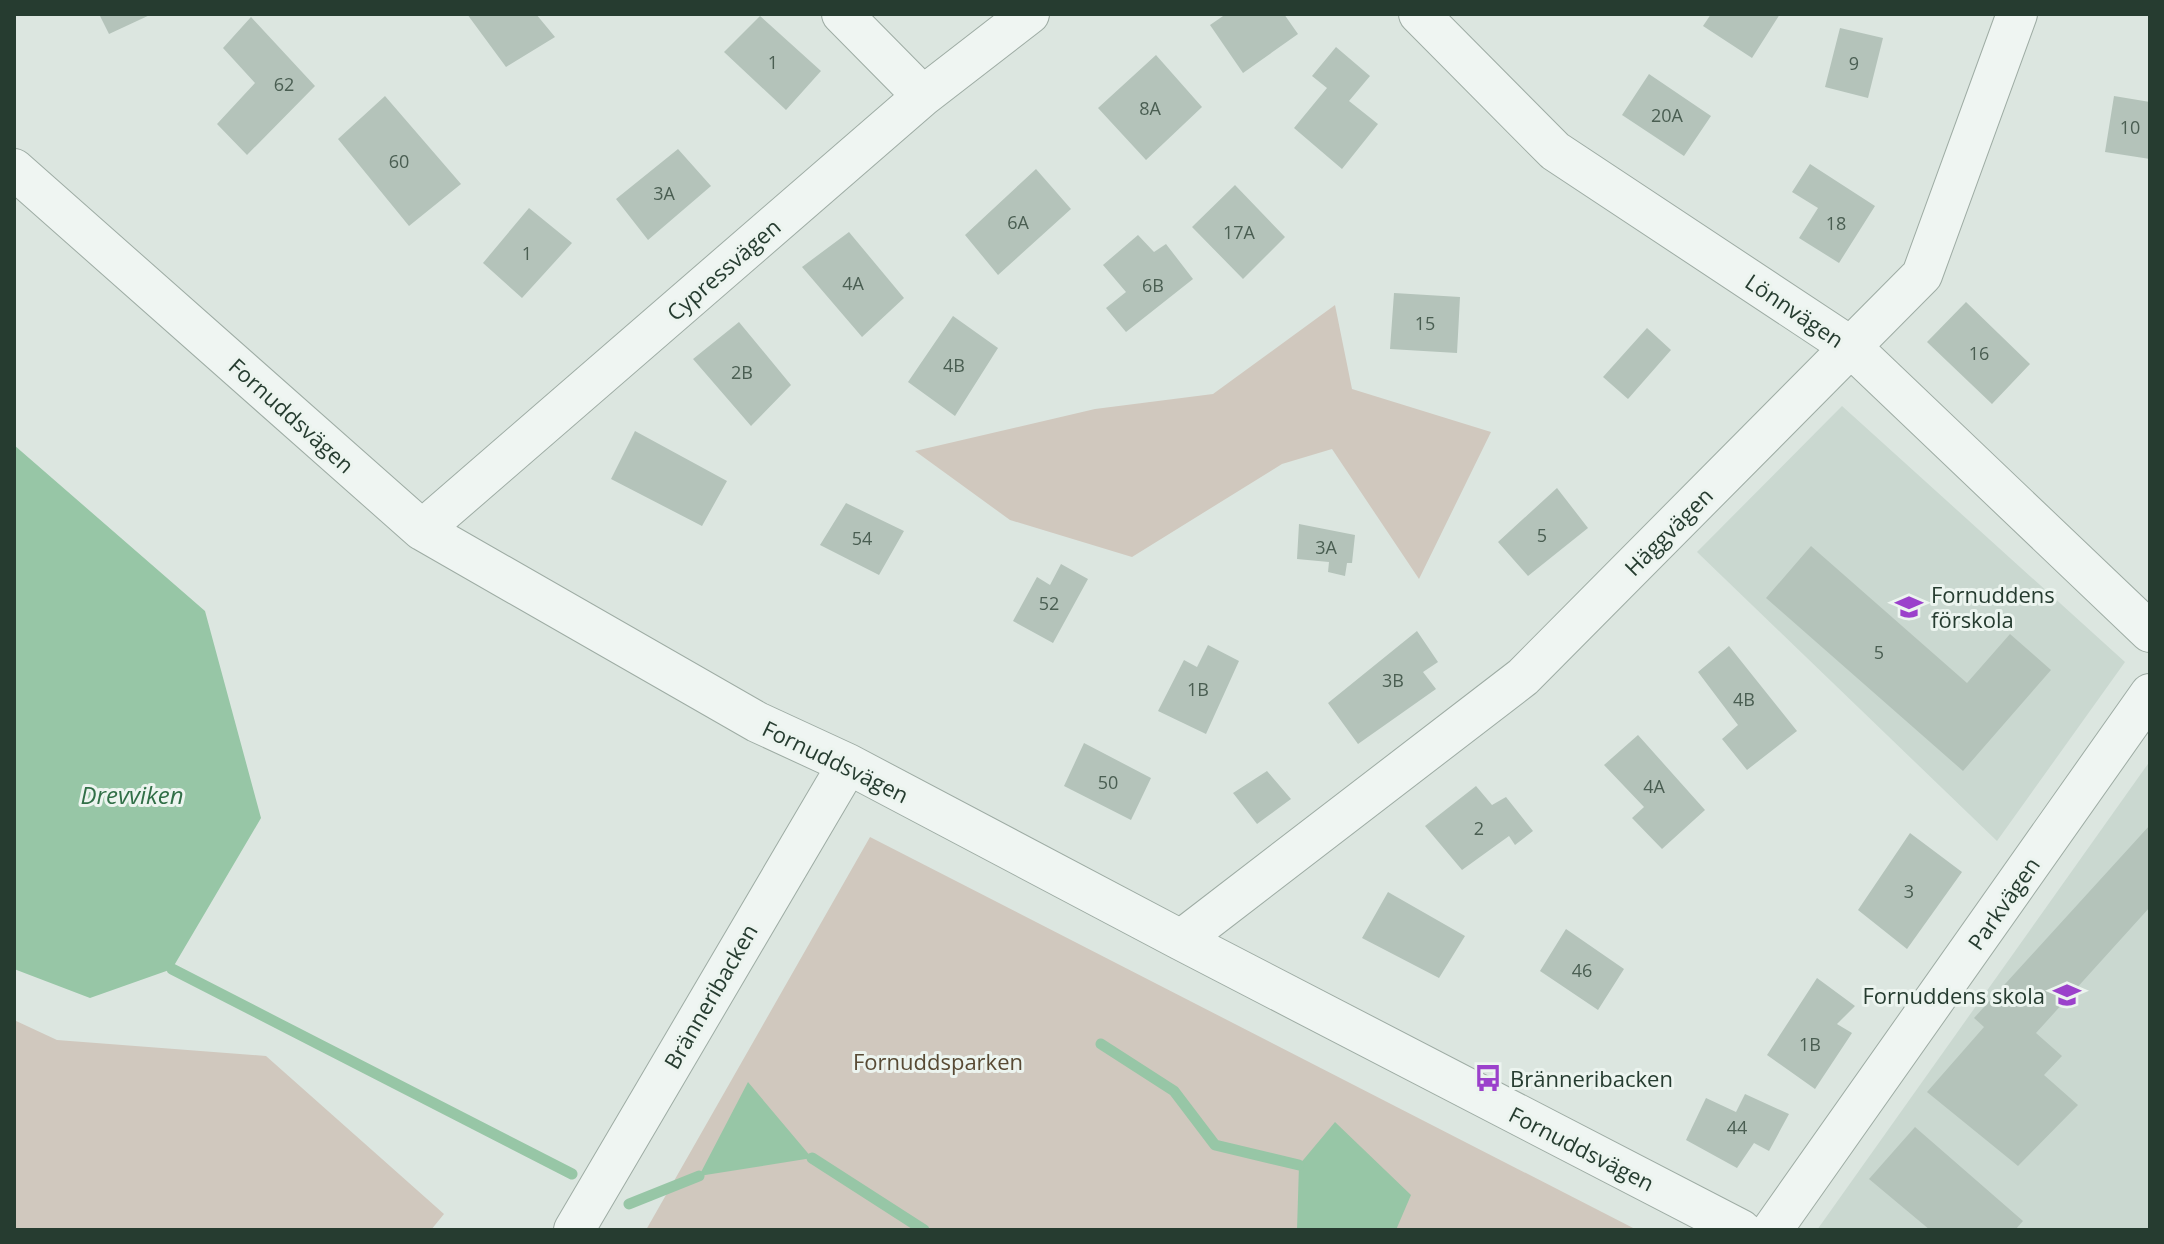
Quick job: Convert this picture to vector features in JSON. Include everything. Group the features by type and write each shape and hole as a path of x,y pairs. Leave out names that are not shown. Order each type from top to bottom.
{"street":[{"path":"842,14 923,96"},
{"name":"Cypressvägen","path":"422,530 923,96 1029,14"},
{"name":"Lönnvägen","path":"1419,14 1555,151 1851,347 2150,632"},
{"name":"Häggvägen","path":"1181,940 1523,677 1922,275 2017,14"},
{"name":"Fornuddsvägen","path":"14,169 422,530 757,722 848,764 1741,1230"},
{"name":"Parkvägen","path":"1772,1230 2150,694"},
{"name":"Bränneribacken","path":"574,1230 775,857 848,764"}],"shaded area":[{"name":"Fornuddens förskola","path":"1842,406 2125,662 1997,841 1697,552"},
{"name":"Fornuddens skola","path":"2150,761 2150,1230 1817,1230"}],"green space":[{"path":"1335,305 1352,389 1491,432 1419,579 1332,449 1282,464 1132,557 1010,520 915,451 1095,409 1213,394"},
{"name":"Fornuddsparken","path":"870,837 1637,1230 646,1230"},
{"path":"14,1020 57,1040 266,1056 444,1214 431,1230 14,1230"}],"water":[{"name":"Drevviken","path":"14,445 205,611 261,818 172,969 90,998 14,969"},
{"path":"748,1082 812,1158 699,1176"},
{"path":"1335,1122 1411,1195 1396,1230 1297,1230 1299,1165"}],"building":[{"path":"99,14 152,14 109,34"},
{"path":"467,14 536,14 555,37 506,67"},
{"path":"1226,14 1284,14 1298,34 1243,73 1210,25"},
{"path":"1711,14 1780,14 1752,58 1703,26"},
{"path":"760,16 821,71 786,110 724,52"},
{"path":"251,17 315,86 247,155 217,124 255,83 223,48"},
{"path":"1840,28 1883,38 1868,98 1825,87"},
{"path":"1336,47 1370,76 1349,101 1378,124 1342,169 1294,128 1327,88 1312,76"},
{"path":"1156,55 1202,107 1146,160 1098,108"},
{"path":"1649,74 1711,116 1684,156 1622,115"},
{"path":"385,96 461,184 409,226 338,139"},
{"path":"2114,96 2150,102 2150,159 2105,152"},
{"path":"678,149 711,186 648,240 616,199"},
{"path":"1810,164 1875,206 1839,263 1799,238 1818,208 1792,192"},
{"path":"1036,169 1071,209 998,275 965,235"},
{"path":"1235,185 1285,237 1243,279 1192,227"},
{"path":"529,208 572,243 522,298 483,263"},
{"path":"849,232 904,298 862,337 802,267"},
{"path":"1138,235 1154,252 1166,244 1193,279 1126,332 1106,308 1126,292 1103,265"},
{"path":"1394,293 1460,297 1457,353 1390,349"},
{"path":"1966,302 2030,364 1992,404 1927,342"},
{"path":"953,316 998,348 955,416 908,382"},
{"path":"739,322 791,385 751,426 693,359"},
{"path":"1647,328 1671,350 1628,399 1603,377"},
{"path":"635,431 727,481 702,526 611,479"},
{"path":"1557,488 1588,528 1528,576 1498,542"},
{"path":"846,503 904,531 879,575 820,545"},
{"path":"1299,524 1355,535 1352,563 1347,563 1345,576 1328,572 1329,562 1297,559"},
{"path":"1811,546 1967,683 2010,634 2051,670 1963,771 1766,598"},
{"path":"1061,564 1088,579 1053,643 1013,621 1037,577 1050,585"},
{"path":"1417,631 1438,662 1423,672 1436,689 1358,744 1328,703"},
{"path":"1208,645 1239,661 1206,734 1158,711 1184,660 1197,667"},
{"path":"1729,646 1797,731 1747,770 1722,739 1738,725 1698,672"},
{"path":"1638,735 1705,810 1662,849 1632,818 1644,807 1604,765"},
{"path":"1084,743 1151,778 1131,820 1064,786"},
{"path":"1267,771 1291,799 1257,824 1233,793"},
{"path":"1476,786 1492,805 1506,797 1533,831 1515,845 1509,836 1462,870 1425,826"},
{"path":"2150,825 2150,907 2036,1033 2062,1056 2044,1075 2078,1105 2018,1166 1927,1092 1984,1027 1974,1018"},
{"path":"1910,833 1962,872 1907,949 1858,910"},
{"path":"1388,892 1465,936 1439,978 1362,938"},
{"path":"1566,929 1624,969 1598,1010 1540,971"},
{"path":"1817,978 1855,1006 1837,1024 1852,1033 1815,1089 1767,1055"},
{"path":"1745,1094 1789,1114 1769,1151 1754,1143 1737,1168 1686,1140 1706,1098 1736,1112"},
{"path":"1915,1127 2023,1221 2015,1230 1930,1230 1869,1179"}],"waterway":[{"path":"172,969 572,1174"},
{"path":"1101,1044 1174,1091 1215,1145 1299,1165"},
{"path":"812,1158 924,1230"},
{"path":"629,1204 699,1176"}],"place":[{"name":"Fornuddens förskola","path":"1909,607"},
{"name":"Fornuddens skola","path":"2067,995"},
{"name":"Bränneribacken","path":"1488,1078"}]}
